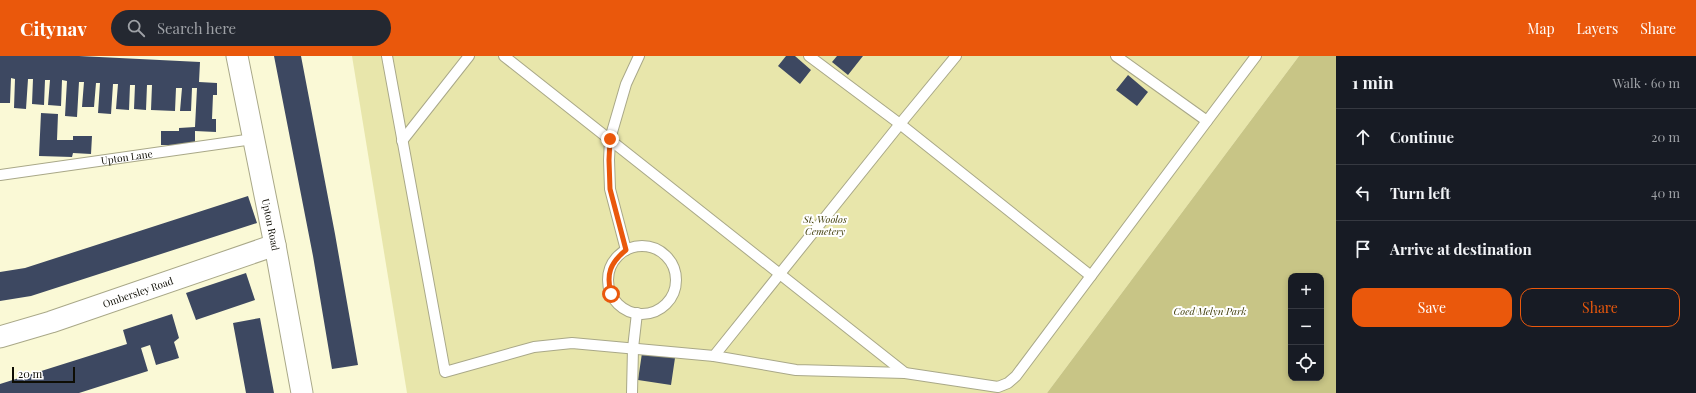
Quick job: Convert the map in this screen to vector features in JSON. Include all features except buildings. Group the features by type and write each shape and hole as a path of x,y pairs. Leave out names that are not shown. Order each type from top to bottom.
{"street":[{"name":"Upton Road","path":"237,56 275,245 302,393"},
{"name":"Ombersley Road","path":"0,337 51,322 275,245"}],"lane":[{"path":"387,56 445,372 534,347 572,343 714,356 796,370 905,373 998,387 1008,383 1016,376 1256,56"},
{"path":"402,141 469,56"},
{"path":"504,56 905,373"},
{"path":"626,250 610,189 610,139 626,84 639,56"},
{"path":"809,56 900,124 1091,276"},
{"path":"714,356 956,56"},
{"path":"1116,56 1207,121"},
{"name":"Upton Lane","path":"0,174 253,139"},
{"path":"645,246 656,249 666,256 673,265 676,277 674,291 668,301 660,309 649,313 637,313 627,310 618,303 611,294 608,282 610,268 616,258 626,250 633,247 645,246"},
{"path":"632,393 633,348 637,313"},
{"path":"1004,393 1008,383"}],"green space":[{"name":"St. Woolos Cemetery","path":"352,56 1299,56 1047,393 407,393"},
{"name":"Coed Melyn Park","path":"1299,56 1336,56 1336,393 1047,393"}],"route":[{"path":"610,139 610,189 626,250 616,258 610,268 608,282 611,294"}]}
